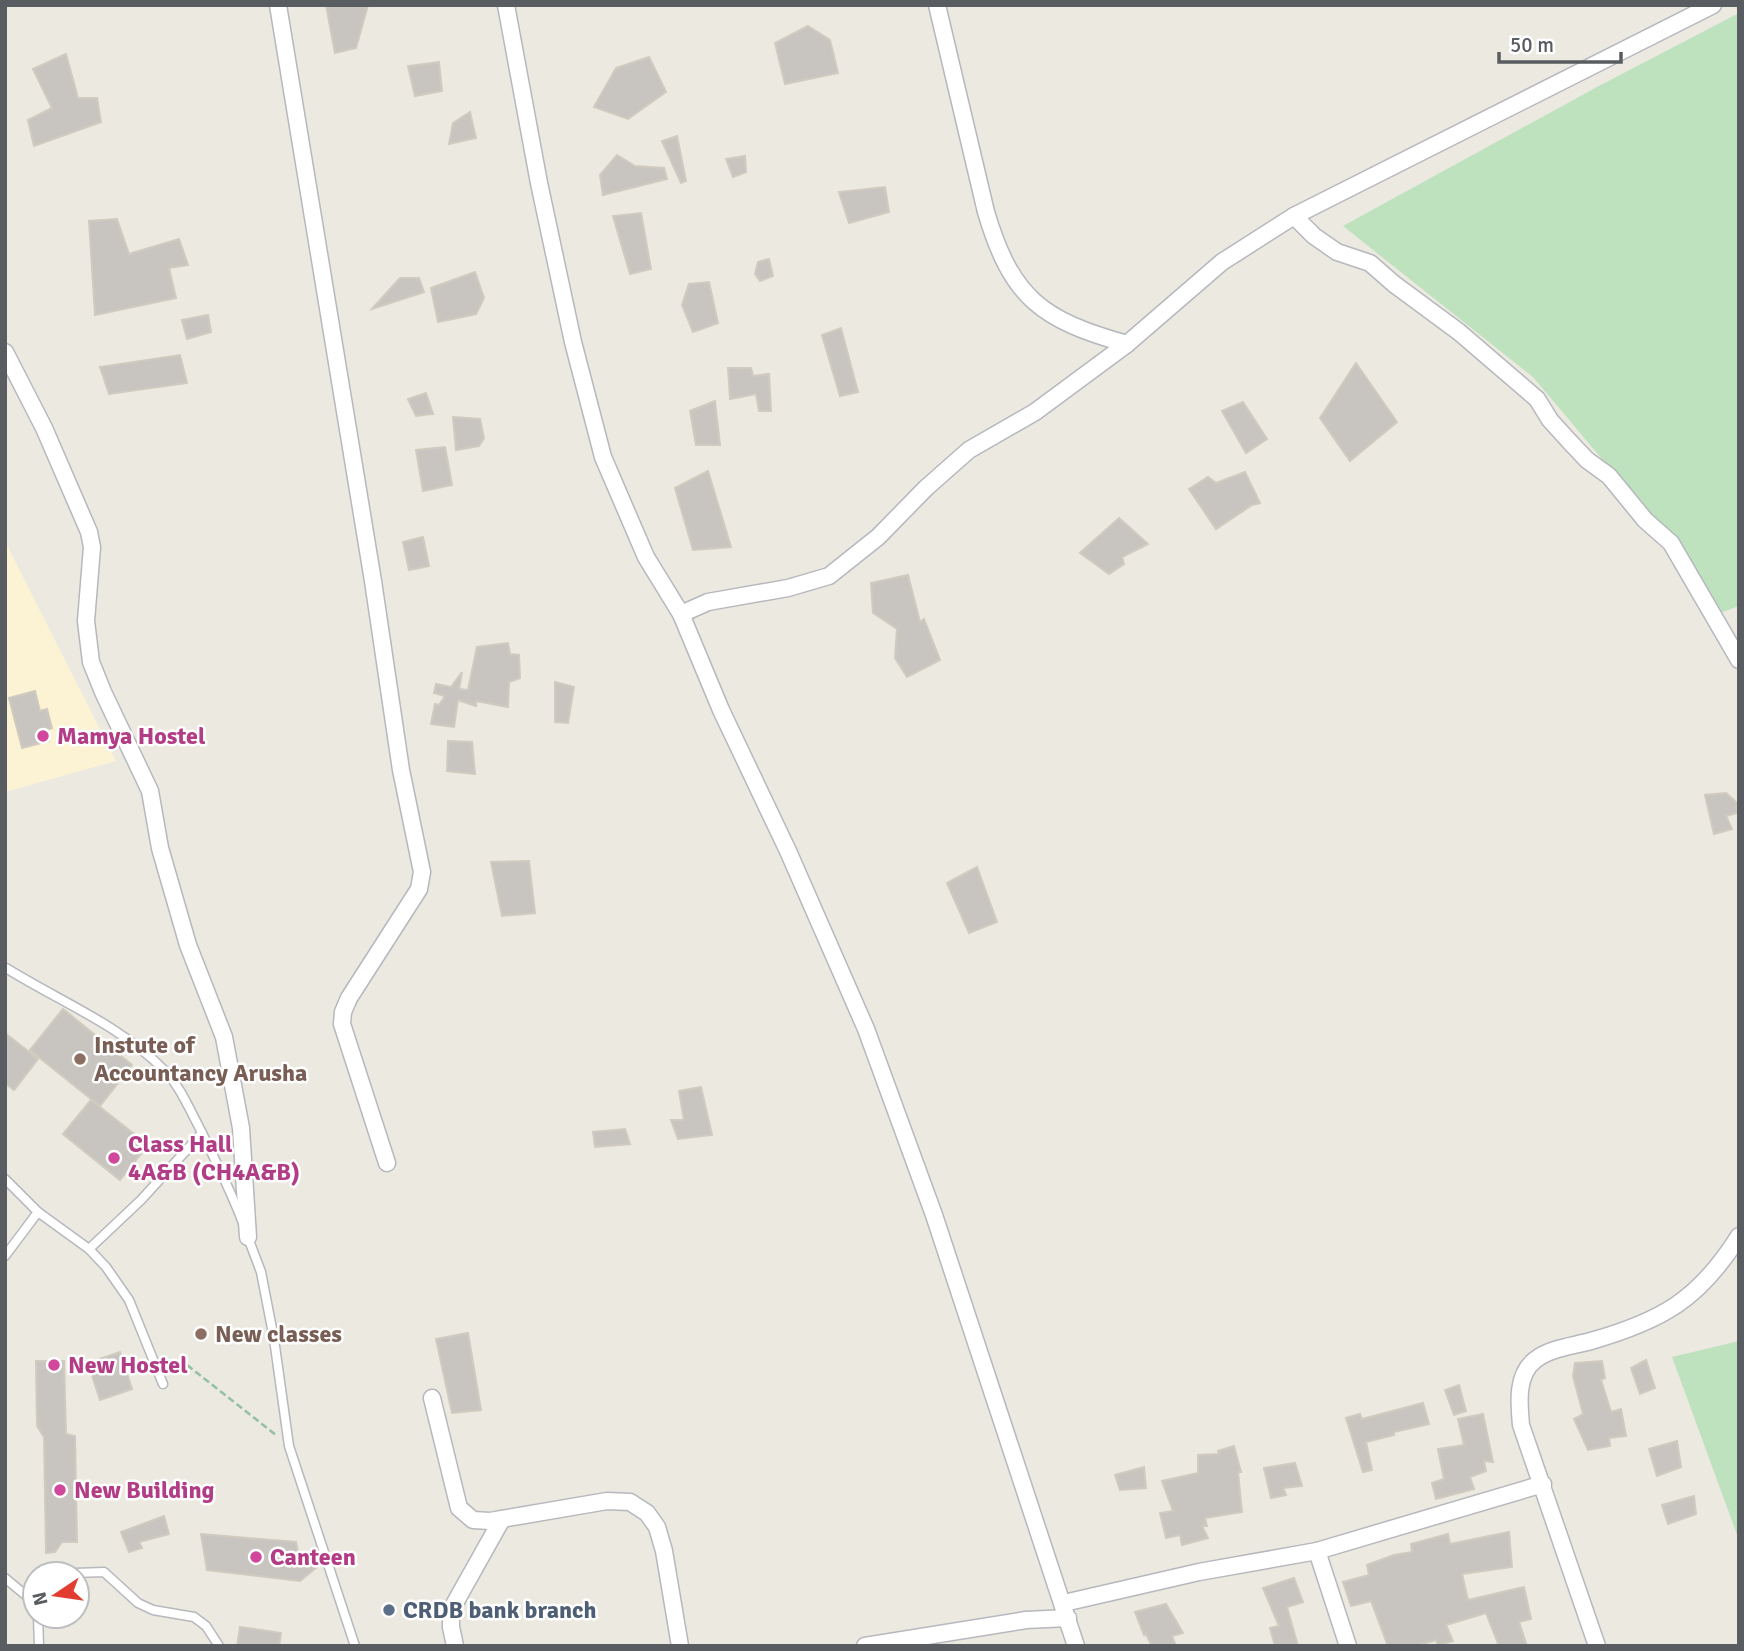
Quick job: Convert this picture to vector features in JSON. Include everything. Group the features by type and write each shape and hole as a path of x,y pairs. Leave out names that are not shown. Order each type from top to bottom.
{"street":[{"path":"278,5 373,581 401,770 422,872 419,889 396,929 349,998 343,1012 342,1024 387,1163"},
{"path":"506,5 567,316 603,457 646,558 681,614 721,710 866,1028 934,1215 1076,1646"},
{"path":"937,5 986,212 1005,265 1025,295 1060,321 1091,334 1127,344"},
{"path":"681,614 708,602 789,588 829,576 878,537 926,488 969,450 1035,412 1127,344 1222,262 1294,216 1713,5"},
{"path":"1294,216 1314,236 1337,252 1370,263 1459,332 1537,399 1569,441 1587,460 1609,476 1645,520 1671,543 1739,660"},
{"path":"5,352 44,428 89,532 92,547 86,621 91,662 150,791 160,848 188,945 224,1037 245,1160 248,1237"},
{"path":"1597,1646 1521,1425 1519,1401 1523,1375 1534,1360 1548,1353 1627,1331 1658,1318 1685,1300 1739,1236"},
{"path":"432,1398 459,1508 473,1520 502,1519 607,1501 630,1502 647,1513 657,1527 664,1551 680,1646"},
{"path":"865,1646 1026,1620 1199,1572 1317,1551 1543,1484"},
{"path":"455,1646 451,1610 502,1519"},
{"path":"1317,1551 1348,1646"}],"lane":[{"path":"6,968 85,1012 139,1047 166,1072 202,1133 261,1272 274,1339 289,1446 355,1646"},
{"path":"89,1249 141,1200 202,1133"},
{"path":"5,1179 38,1212 89,1249 106,1267 128,1300 163,1384"},
{"path":"5,1255 38,1212"},
{"path":"91,1572 104,1573 138,1603 153,1610 194,1617 206,1626 219,1646"},
{"path":"5,1578 21,1592"}],"path":[{"path":"187,1365 289,1446"}],"shaded area":[{"path":"5,541 116,761 5,792"}],"green space":[{"path":"1739,13 1739,606 1720,613 1650,516 1533,377 1343,226"},
{"path":"1739,1341 1739,1540 1672,1357"}],"building":[{"path":"326,5 368,5 356,48 335,53"},
{"path":"808,26 830,40 838,73 785,84 775,43"},
{"path":"66,54 78,98 97,98 101,122 34,146 28,120 52,108 33,69"},
{"path":"649,57 666,92 628,119 594,107 616,68"},
{"path":"439,62 442,91 415,96 408,66"},
{"path":"470,112 476,138 449,144 453,123"},
{"path":"677,136 686,181 681,183 662,141"},
{"path":"617,155 635,166 664,168 667,179 603,195 600,175"},
{"path":"745,156 746,172 733,177 726,159"},
{"path":"885,187 889,212 849,223 839,192"},
{"path":"641,213 651,269 630,274 613,216"},
{"path":"117,219 129,254 179,239 188,265 169,268 176,298 95,315 89,221"},
{"path":"769,259 773,276 760,281 755,274 758,262"},
{"path":"475,272 484,298 476,314 438,322 431,288"},
{"path":"400,278 419,278 424,292 372,309"},
{"path":"709,282 718,323 693,332 682,305 689,284"},
{"path":"208,315 211,332 187,339 182,320"},
{"path":"841,328 858,392 840,396 822,335"},
{"path":"180,355 187,383 109,394 100,367"},
{"path":"1356,363 1397,422 1350,461 1320,418"},
{"path":"728,368 751,368 753,376 769,374 771,411 759,411 756,394 730,399"},
{"path":"426,393 433,414 416,416 408,399"},
{"path":"715,401 720,445 696,445 690,411"},
{"path":"1243,402 1267,439 1246,453 1222,411"},
{"path":"453,417 480,419 484,438 479,446 456,450"},
{"path":"445,447 452,485 423,491 416,450"},
{"path":"708,471 731,547 693,550 675,488"},
{"path":"1245,472 1260,503 1252,505 1216,529 1189,489 1208,477 1216,483"},
{"path":"1119,518 1148,544 1122,557 1124,564 1109,574 1080,553"},
{"path":"423,537 429,566 409,570 403,542"},
{"path":"908,575 920,622 924,619 940,660 907,677 895,658 897,629 873,613 871,583"},
{"path":"508,643 510,654 519,655 520,678 509,682 508,707 476,701 476,706 458,700 454,727 431,724 435,704 439,705 445,696 434,693 436,684 451,687 462,672 459,689 468,690 477,647"},
{"path":"555,682 574,687 568,723 555,722"},
{"path":"35,691 40,711 47,709 52,728 46,730 49,741 22,748 9,698"},
{"path":"448,741 472,742 475,774 447,771"},
{"path":"1726,793 1736,802 1737,813 1726,816 1732,829 1714,834 1705,795"},
{"path":"529,861 535,913 502,916 491,862"},
{"path":"977,867 997,922 969,933 947,883"},
{"path":"63,1009 132,1065 100,1106 30,1050"},
{"path":"5,1033 38,1059 14,1090 5,1083"},
{"path":"701,1087 712,1135 678,1139 671,1120 684,1120 679,1091"},
{"path":"91,1100 148,1145 120,1180 63,1134"},
{"path":"625,1129 630,1144 595,1147 593,1132"},
{"path":"468,1333 481,1410 452,1413 436,1339"},
{"path":"120,1352 132,1389 100,1400 88,1363"},
{"path":"1646,1360 1655,1388 1640,1394 1631,1368"},
{"name":"New Building","path":"36,1361 64,1361 66,1434 75,1436 77,1542 62,1542 55,1552 46,1553 44,1437 37,1426"},
{"path":"1602,1361 1605,1378 1601,1380 1611,1412 1621,1409 1626,1436 1609,1438 1610,1446 1588,1450 1574,1419 1583,1414 1573,1376 1575,1363"},
{"path":"1459,1385 1466,1411 1454,1415 1445,1390"},
{"path":"1423,1403 1429,1424 1366,1442 1372,1470 1363,1472 1346,1418 1360,1414 1362,1419"},
{"path":"1483,1414 1493,1462 1484,1461 1486,1471 1470,1477 1474,1489 1436,1499 1432,1483 1444,1479 1438,1449 1464,1445 1458,1419"},
{"path":"1677,1441 1681,1467 1657,1476 1649,1449"},
{"path":"1234,1446 1241,1472 1238,1472 1242,1512 1205,1518 1207,1526 1202,1526 1208,1538 1182,1545 1180,1535 1166,1538 1160,1513 1173,1511 1162,1481 1198,1473 1198,1455 1219,1454 1218,1451"},
{"path":"1295,1463 1302,1486 1283,1488 1286,1495 1271,1498 1264,1468"},
{"path":"1144,1467 1146,1488 1120,1490 1115,1475"},
{"path":"1694,1496 1696,1514 1668,1524 1662,1505"},
{"path":"164,1516 169,1534 139,1542 142,1548 129,1552 121,1532"},
{"path":"1509,1532 1512,1567 1462,1574 1468,1600 1524,1587 1531,1619 1519,1622 1527,1646 1499,1646 1486,1613 1446,1625 1453,1641 1438,1645 1436,1640 1415,1646 1388,1646 1371,1601 1351,1606 1343,1582 1369,1575 1367,1565 1394,1555 1412,1552 1411,1544 1448,1534 1450,1544"},
{"path":"201,1534 296,1542 299,1557 308,1555 317,1567 300,1581 207,1570"},
{"path":"1294,1578 1303,1602 1287,1607 1298,1646 1275,1646 1270,1628 1279,1626 1263,1588"},
{"path":"1166,1604 1183,1633 1172,1636 1176,1646 1152,1646 1146,1634 1144,1635 1135,1612"},
{"name":"Canteen","path":"240,1627 281,1633 279,1646 237,1646"}],"place":[{"name":"Mamya Hostel","path":"43,736"},
{"name":"Instute of Accountancy Arusha","path":"80,1059"},
{"name":"Class Hall 4A&B (CH4A&B)","path":"114,1158"},
{"name":"New classes","path":"201,1334"},
{"name":"New Hostel","path":"54,1365"},
{"name":"New Building","path":"60,1490"},
{"name":"Canteen","path":"256,1557"},
{"name":"CRDB bank branch","path":"389,1610"}]}
